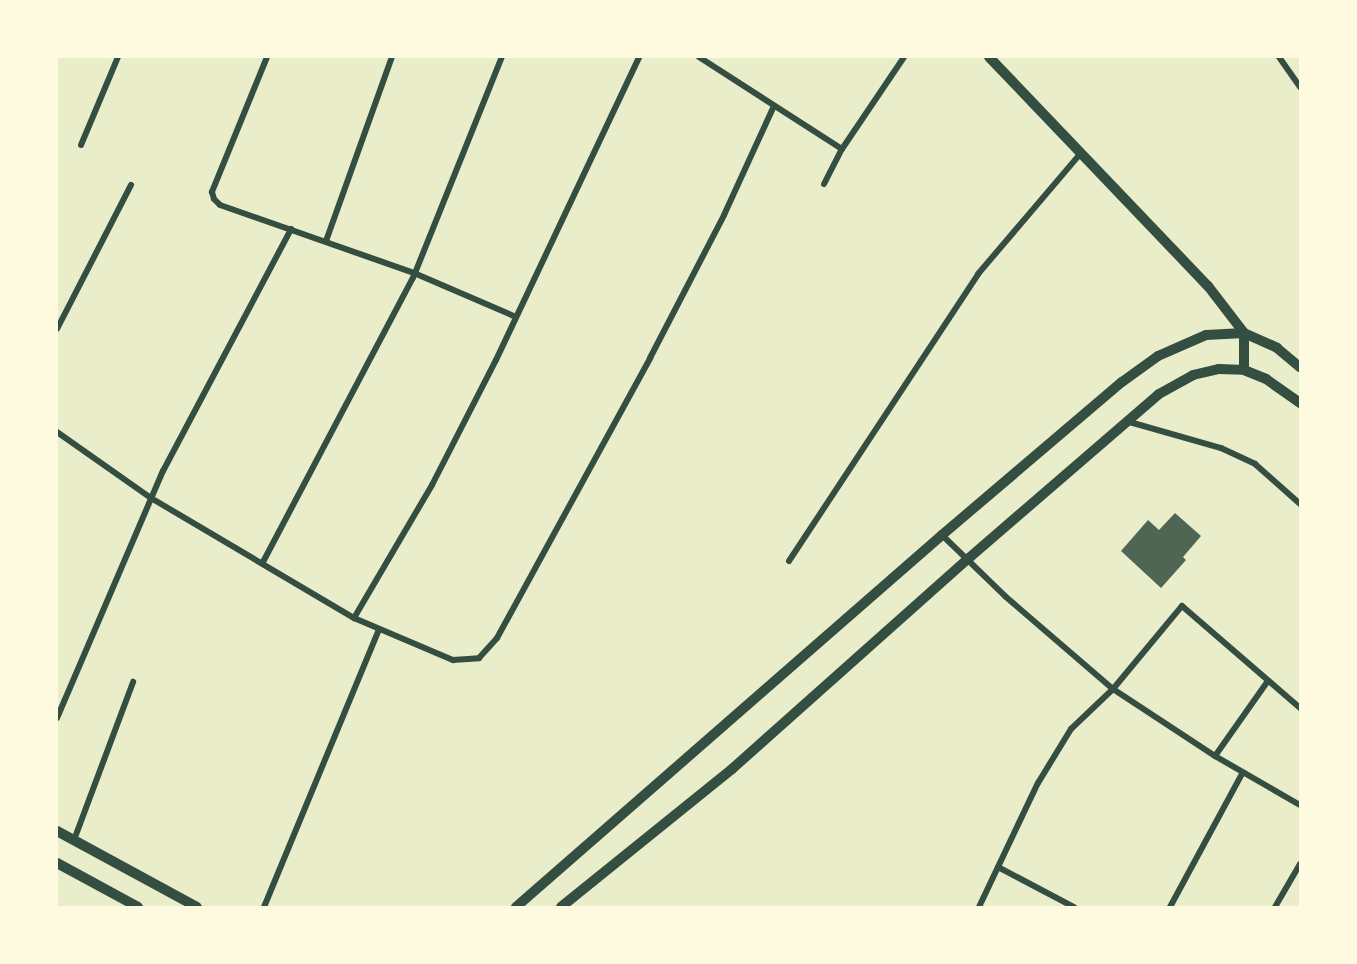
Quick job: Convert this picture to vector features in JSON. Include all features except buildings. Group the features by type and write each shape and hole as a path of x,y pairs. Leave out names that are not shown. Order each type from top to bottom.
{"street":[{"path":"81,145 118,57"},
{"path":"267,57 212,192 220,205 414,273 516,316"},
{"path":"326,241 392,57"},
{"path":"263,562 414,273 502,57"},
{"path":"354,618 432,485 516,316 639,57"},
{"path":"699,57 842,150"},
{"path":"824,184 842,150 904,57"},
{"path":"989,57 1208,286 1244,333 1244,370"},
{"path":"1279,57 1300,87"},
{"path":"57,432 152,498 354,618 453,660 479,658 497,638 650,358 724,215 774,106"},
{"path":"789,561 978,274 1082,152"},
{"path":"57,329 131,185"},
{"path":"57,718 152,498 291,229"},
{"path":"516,907 942,535 1122,382 1158,356 1206,334 1244,333 1277,348 1300,367"},
{"path":"561,907 732,769 969,558 1159,394 1193,375 1219,369 1244,370 1266,379 1300,403"},
{"path":"1126,421 1221,448 1256,464 1300,504"},
{"path":"942,535 969,558 1006,597 1113,689 1215,756 1300,805"},
{"path":"979,907 1054,754 1071,729 1113,689 1182,606 1300,708"},
{"path":"264,907 379,630"},
{"path":"1215,756 1268,681"},
{"path":"75,840 134,682"},
{"path":"1170,907 1243,772"},
{"path":"57,831 197,907"},
{"path":"57,863 138,907"},
{"path":"1275,907 1300,864"},
{"path":"998,867 1074,907"}]}
